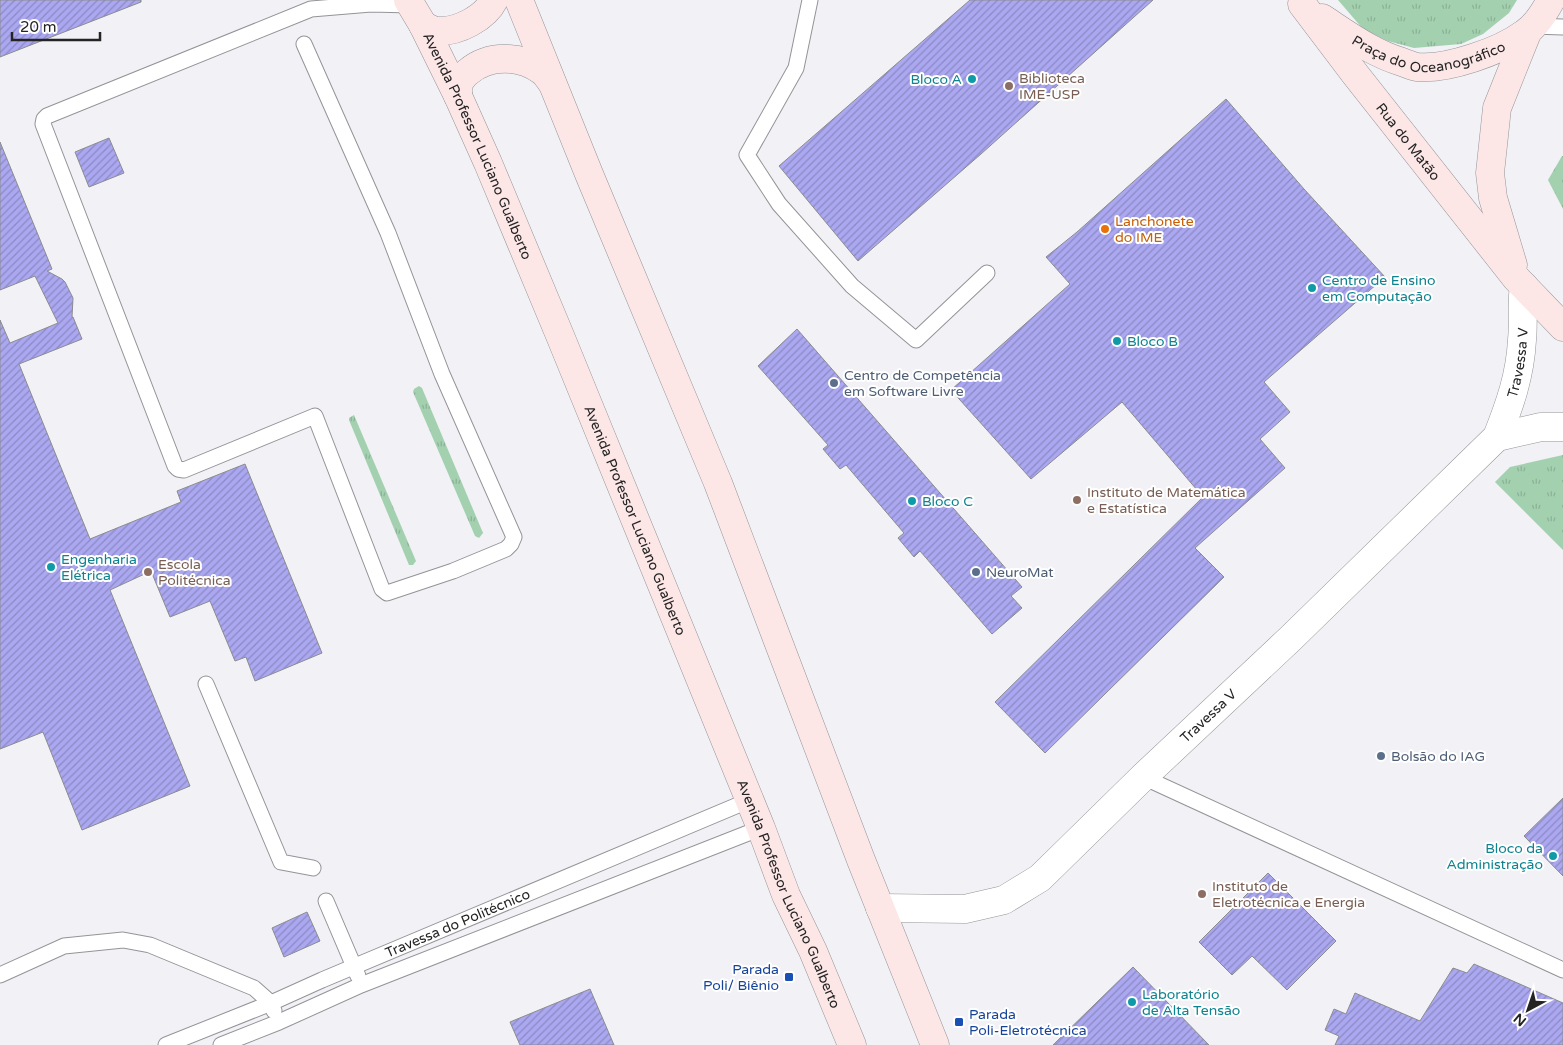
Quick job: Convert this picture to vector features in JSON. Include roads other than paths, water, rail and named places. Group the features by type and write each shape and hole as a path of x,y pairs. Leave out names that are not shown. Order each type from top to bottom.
{"street":[{"path":"414,10 437,31 458,28 476,19 494,0"},
{"path":"519,0 589,174 718,483 880,908 935,1045"},
{"name":"Praça do Oceanográfico","path":"1300,2 1361,44 1386,58 1416,67 1450,65 1499,47 1529,29 1545,12 1551,0"},
{"name":"Rua do Matão","path":"1300,2 1520,282 1563,327"},
{"name":"Avenida Professor Luciano Gualberto","path":"414,10 458,96 488,163 750,800 786,895 813,951 852,1045"},
{"name":"Rua do Matão","path":"1520,282 1493,198 1490,173 1498,108 1529,29"},
{"path":"458,96 458,83 468,71 482,63 497,58 514,59 529,63 542,72 553,84"},
{"name":"Travessa V","path":"880,908 966,909 1004,900 1040,878 1142,777 1290,638 1497,437 1510,405 1519,372 1522,338 1520,282"},
{"path":"1497,437 1541,427 1563,427"}],"lane":[{"path":"810,0 796,68 747,155 779,204 852,286 916,340 987,273"},
{"path":"304,44 388,233 442,374 514,537 512,544 506,549 453,571 387,593 382,589 315,416 184,470 178,469 175,466 43,124 47,116 316,4 371,4 414,10"},
{"path":"1529,29 1563,27"},
{"path":"206,684 280,862 313,868"},
{"path":"1142,777 1563,970"},
{"name":"Travessa do Politécnico","path":"166,1045 271,1003 750,800"},
{"name":"Travessa do Politécnico","path":"221,1045 280,1022 361,984 761,828"},
{"path":"326,901 361,984"},
{"path":"0,975 64,946 123,940 150,945 254,988 271,1003 280,1022"}],"place":[{"name":"Bloco A","path":"972,79"},
{"name":"Biblioteca IME-USP","path":"1009,86"},
{"name":"Lanchonete do IME","path":"1105,229"},
{"name":"Centro de Ensino em Computação","path":"1312,288"},
{"name":"Bloco B","path":"1117,341"},
{"name":"Centro de Competência em Software Livre","path":"834,383"},
{"name":"Instituto de Matemática e Estatística","path":"1077,500"},
{"name":"Bloco C","path":"912,501"},
{"name":"Engenharia Elétrica","path":"51,567"},
{"name":"Escola Politécnica","path":"148,572"},
{"name":"NeuroMat","path":"976,572"},
{"name":"Bolsão do IAG","path":"1381,756"},
{"name":"Bloco da Administração","path":"1553,856"},
{"name":"Instituto de Eletrotécnica e Energia","path":"1202,894"},
{"name":"Parada Poli/ Biênio","path":"789,977"},
{"name":"Laboratório de Alta Tensão","path":"1132,1002"},
{"name":"Parada Poli-Eletrotécnica","path":"959,1022"}]}
